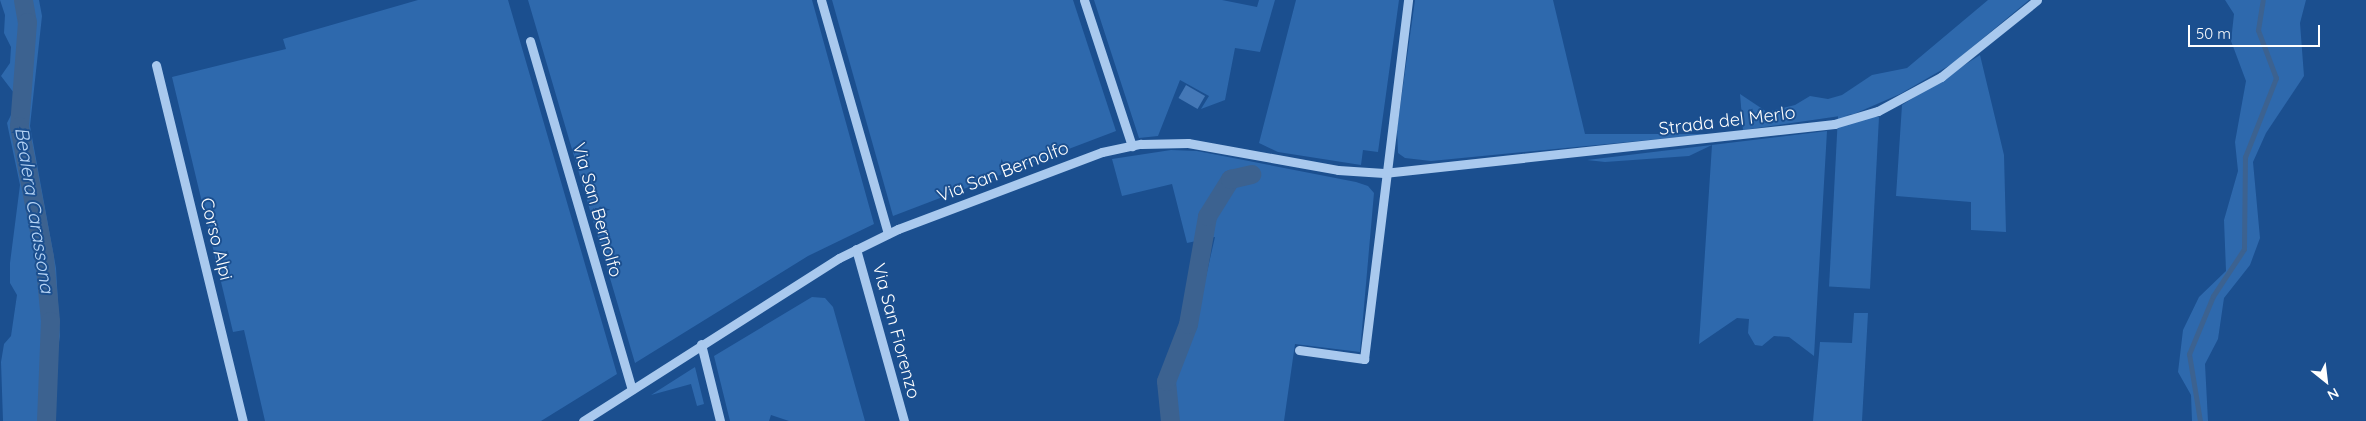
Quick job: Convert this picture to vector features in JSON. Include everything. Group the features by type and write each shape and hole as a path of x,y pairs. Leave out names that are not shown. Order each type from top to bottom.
{"street":[{"path":"822,0 888,234"},
{"path":"1084,0 1132,146"},
{"path":"1299,350 1364,358 1384,173 1408,0"},
{"name":"Strada del Merlo","path":"1384,173 1848,122 1896,102 1951,70 2037,0"},
{"name":"Via San Bernolfo","path":"530,41 632,389"},
{"name":"Corso Alpi","path":"156,65 243,421"},
{"name":"Via San Bernolfo","path":"583,421 701,344 856,249 888,234 1092,156 1132,146 1198,144 1338,170 1384,173"},
{"name":"Via San Fiorenzo","path":"856,249 904,421"},
{"path":"701,344 720,421"}],"shaded area":[{"path":"0,0 39,0 42,16 30,126 56,268 60,336 53,381 55,421 3,421 1,362 4,344 11,336 17,295 10,283 10,263 20,185 7,123 14,109 14,93 1,76 10,63 11,47 4,33 5,15"},
{"path":"418,0 508,0 617,374 541,421 265,421 244,330 233,332 172,77 286,49 283,39"},
{"path":"528,0 812,0 874,224 808,256 635,363"},
{"path":"832,0 1073,0 1116,131 893,216"},
{"path":"1094,0 1222,0 1257,7 1259,0 1275,0 1260,52 1235,48 1225,100 1201,109 1209,96 1180,80 1158,136 1139,138"},
{"path":"1296,0 1399,0 1378,152 1363,150 1361,165 1278,152 1259,143"},
{"path":"1415,0 1553,0 1585,134 1711,134 1431,161 1405,158 1398,153 1397,129"},
{"path":"1988,0 2029,0 1952,64 1900,94 1854,114 1743,130 1740,94 1767,112 1795,105 1810,96 1828,99 1842,95 1872,75 1907,68"},
{"path":"2225,0 2306,0 2300,23 2304,76 2266,133 2253,162 2260,238 2250,265 2224,298 2218,339 2205,364 2208,421 2192,421 2191,395 2178,372 2183,330 2199,297 2226,271 2224,220 2238,171 2235,142 2246,81 2231,41 2234,14"},
{"path":"1980,55 2004,155 2006,232 1971,230 1971,202 1896,196 1902,105"},
{"path":"1838,115 1879,117 1870,289 1829,287"},
{"path":"1827,131 1814,356 1789,337 1774,336 1762,346 1755,345 1748,333 1749,319 1737,318 1699,344 1712,145 1689,156 1605,162 1587,160"},
{"path":"1171,150 1197,151 1356,182 1368,186 1374,193 1360,352 1295,344 1284,421 1162,421 1196,320 1215,237 1187,243 1172,184 1122,196 1112,159"},
{"path":"812,297 825,298 833,307 865,421 789,421 771,415 769,421 730,421 714,356"},
{"path":"1854,313 1868,313 1862,421 1813,421 1820,342 1852,343"},
{"path":"695,367 704,404 697,406 691,384 651,395"}],"building":[{"path":"1186,85 1205,96 1198,109 1178,98"}],"waterway":[{"name":"Bealera Carassona","path":"23,0 27,22 19,126 44,257 50,321 46,421"},
{"path":"2200,421 2189,354 2213,296 2244,249 2245,157 2276,78 2258,30 2263,0"},
{"path":"1170,421 1166,381 1188,324 1207,216 1230,179 1251,174"}]}
